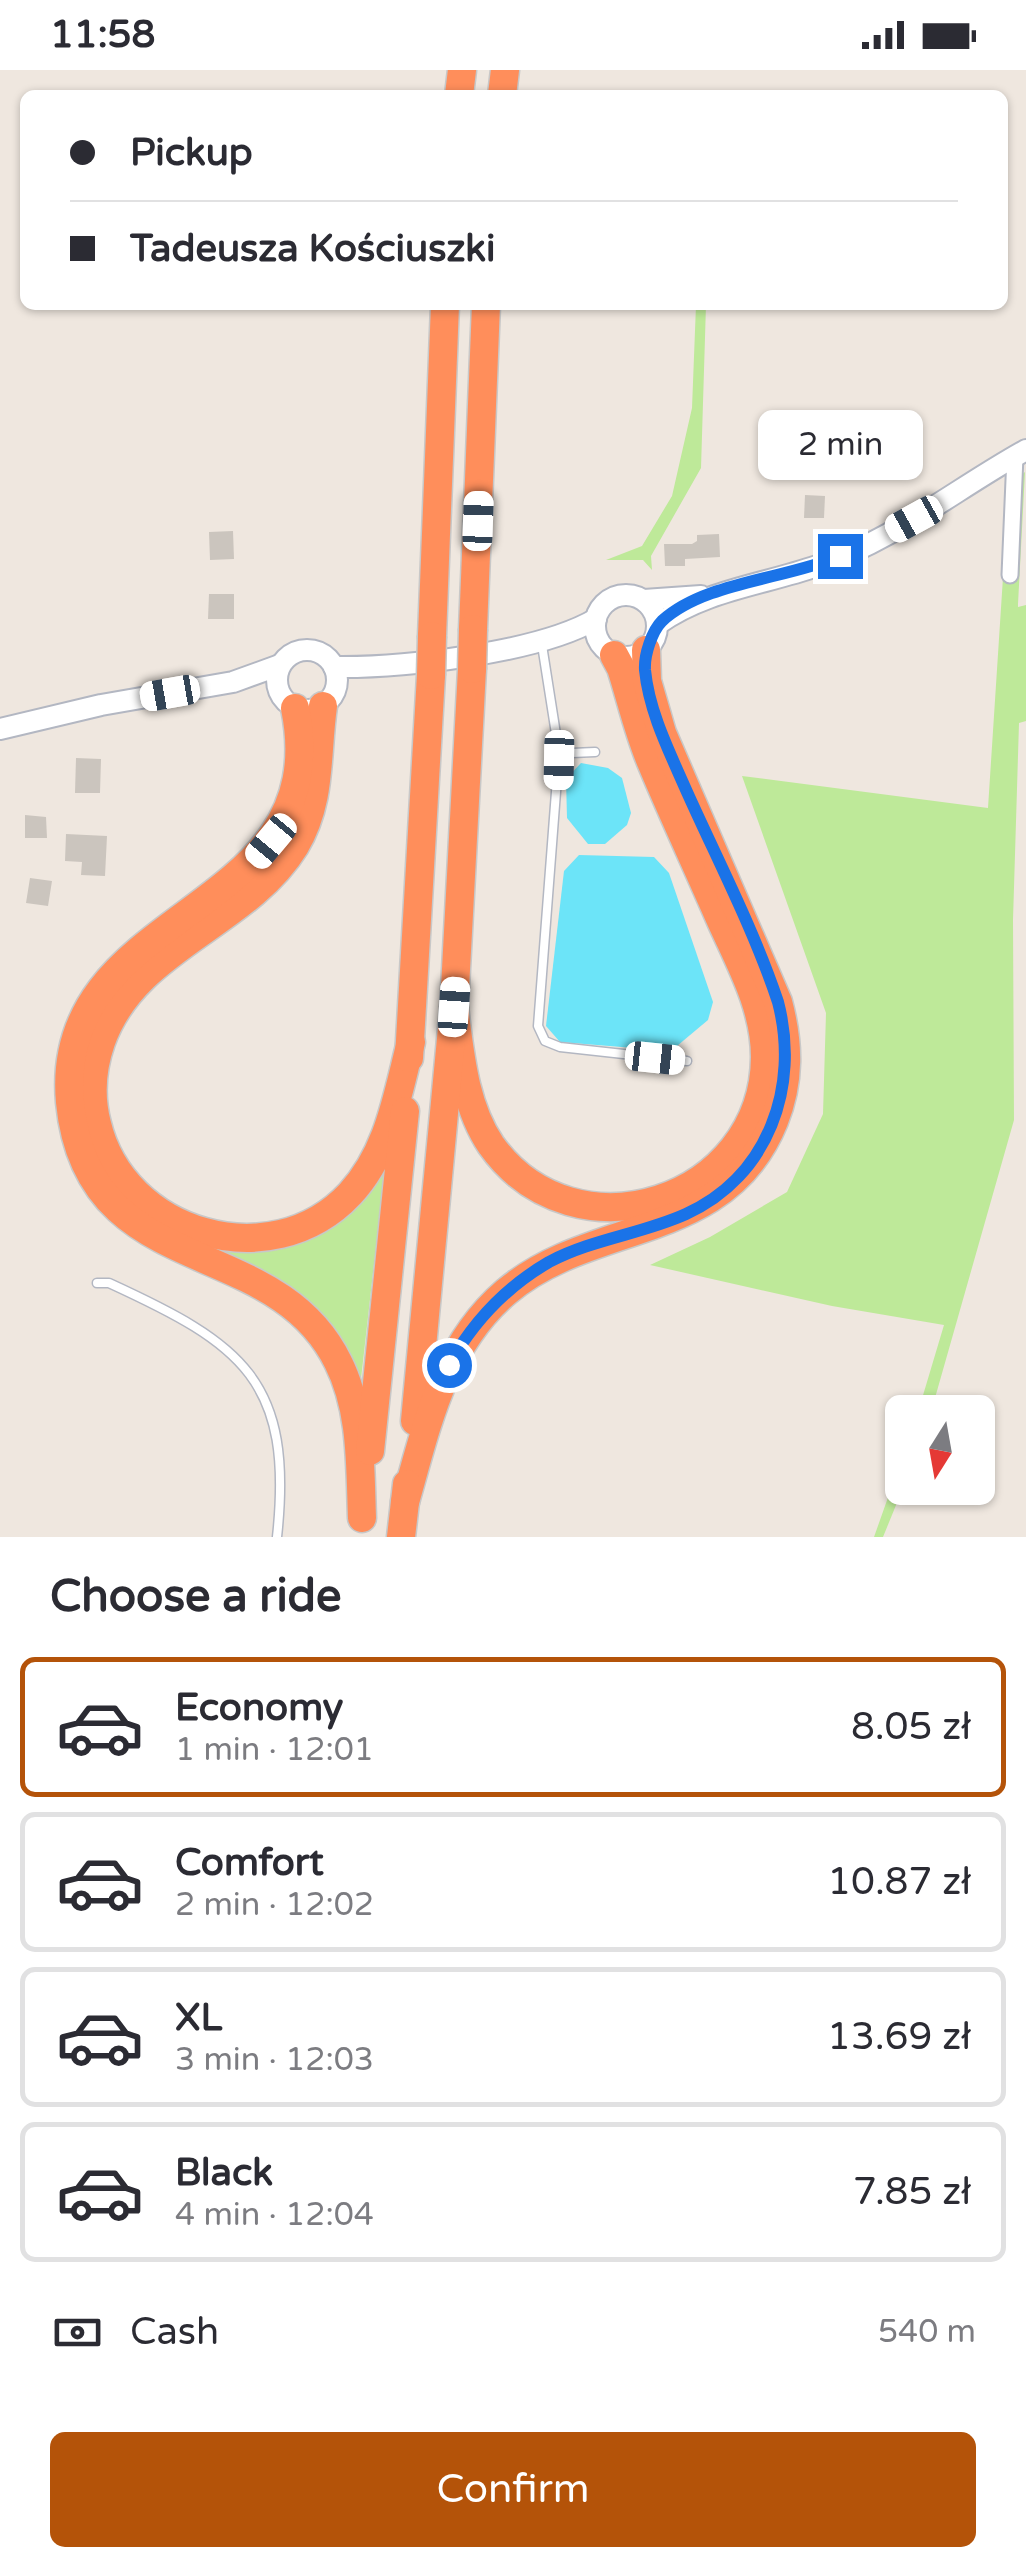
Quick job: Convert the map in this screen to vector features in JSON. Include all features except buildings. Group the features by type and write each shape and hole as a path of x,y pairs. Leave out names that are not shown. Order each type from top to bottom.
{"highway":[{"path":"360,1527 393,1249 411,1042 431,676 445,310"},
{"path":"401,1537 435,1234 454,1007 486,310"},
{"path":"405,1502 442,1380 468,1334 492,1306 520,1281 558,1258 673,1219 717,1195 754,1158 771,1128 782,1096 787,1047 778,1002 662,733 647,681 652,637"},
{"path":"454,1007 468,1090 480,1126 517,1172 560,1197 622,1207 668,1197 715,1170 751,1121 764,1068 758,1008 651,762 622,668 606,649"},
{"path":"313,691 315,800 296,844 253,892 150,969 125,995 97,1053 92,1077 97,1125 119,1174 151,1208 167,1218 212,1236 238,1239 280,1235 328,1213 367,1174 386,1137 411,1042"},
{"path":"313,691 296,778 280,826 240,873 136,950 109,978 78,1034 70,1100 87,1166 124,1214 139,1228 176,1249 272,1290 292,1304 324,1339 338,1362 356,1416 360,1527"}],"street":[{"path":"1010,575 1020,453"},
{"path":"549,639 635,656 679,609 708,596 817,566 863,547 1020,453"},
{"path":"606,649 595,631 596,619 604,604 619,596 644,600 708,596"},
{"path":"644,600 656,614 652,637"},
{"path":"233,682 313,691 378,668 549,639 596,619"},
{"path":"0,728 101,705 233,682 308,650 323,654 313,691"},
{"path":"280,665 313,691"}],"lane":[{"path":"549,639 559,760 538,1026 545,1041 560,1048 687,1061"},
{"path":"559,760 572,754 595,752"},
{"path":"96,1283 109,1282 190,1322 239,1359 274,1417 280,1446 278,1537"}],"green space":[{"path":"696,310 706,310 701,468 651,556 652,570 643,560 606,560 642,546 672,496 692,408"},
{"path":"1025,472 1018,607 1026,605 1026,721 1019,723 1013,920 1014,1120 936,1395 923,1395 944,1325 832,1306 650,1265 710,1237 787,1192 823,1114 826,1013 742,776 988,808 1009,485"},
{"path":"385,1166 360,1388 351,1364 151,1217 244,1249"},
{"path":"885,1505 896,1505 883,1537 874,1537"}],"water":[{"path":"581,763 608,768 622,778 631,813 627,825 605,844 588,844 567,818 566,779"},
{"path":"579,855 654,857 669,873 713,1002 708,1020 671,1051 560,1042 546,1026 564,871"}],"route":[{"path":"449,1365 479,1320 520,1281 567,1254 657,1225 702,1205 742,1173 771,1128 787,1064 786,1031 770,978 671,757 647,681 646,650 658,624 679,609 708,596 840,556"}]}
